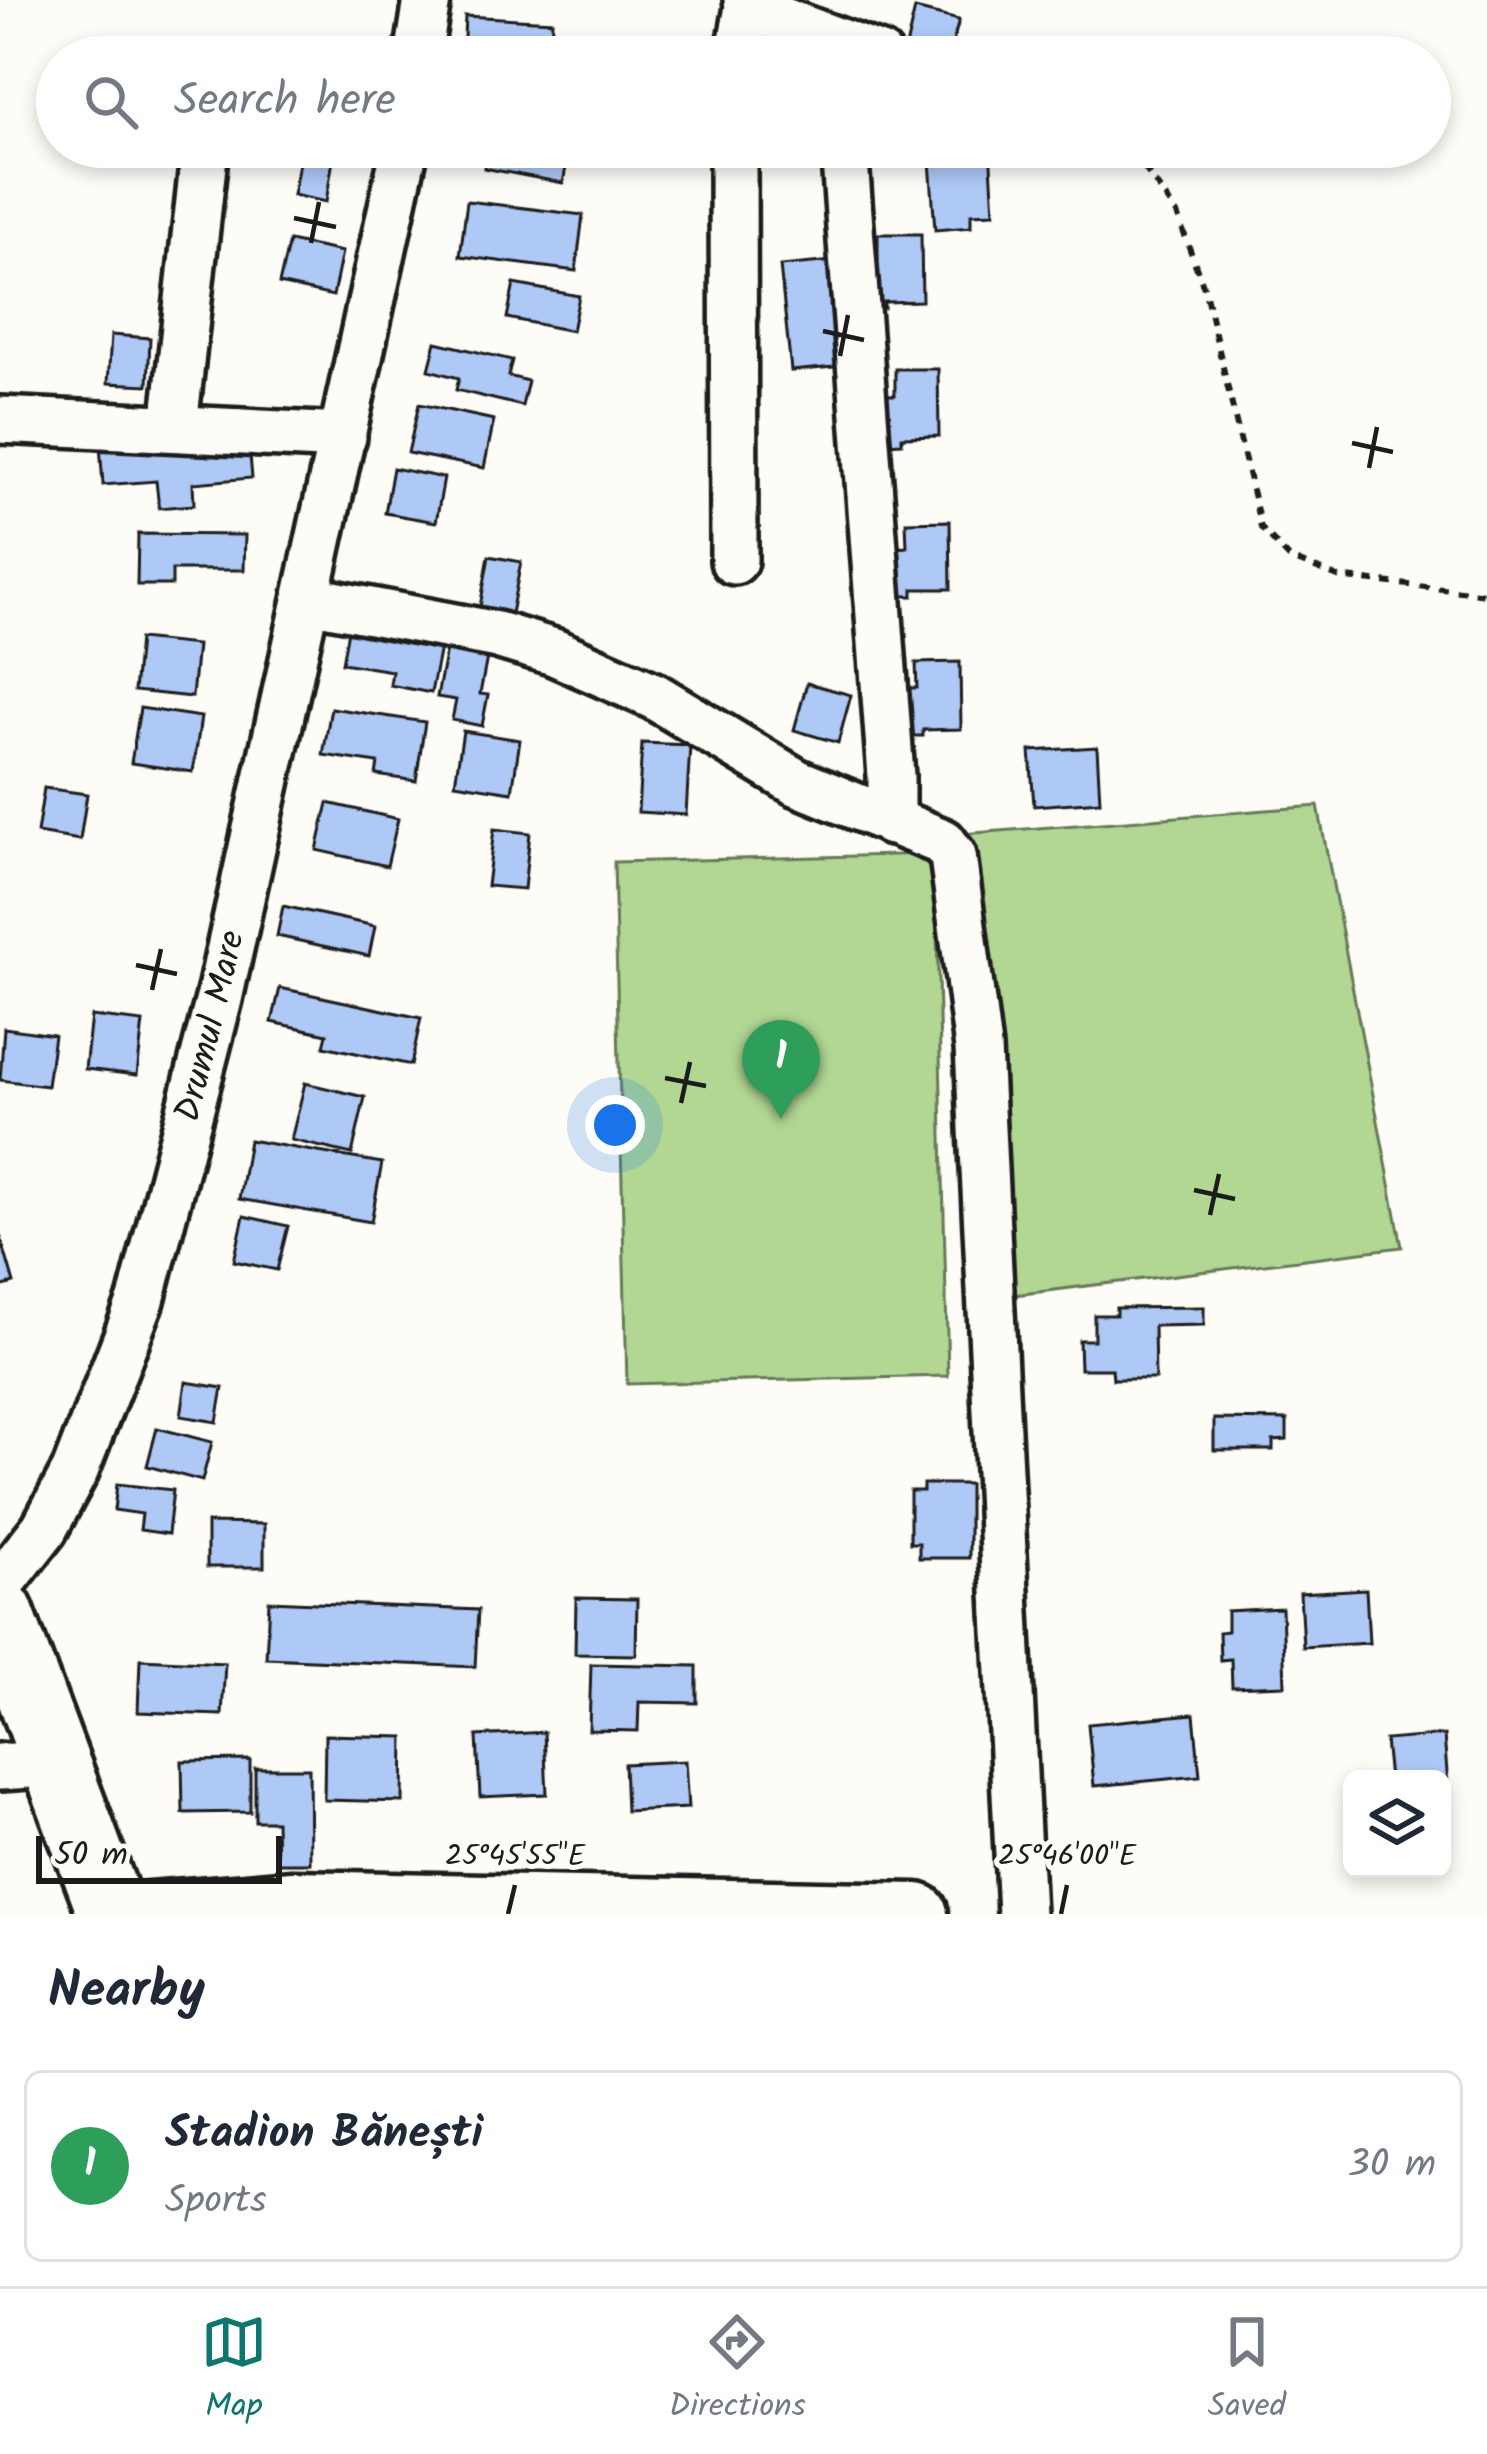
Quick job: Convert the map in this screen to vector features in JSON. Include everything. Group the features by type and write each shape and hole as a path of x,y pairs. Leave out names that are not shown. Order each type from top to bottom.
{"highway":[{"path":"0,1612 29,1765 112,1914"}],"main road":[{"path":"139,1914 293,1901 917,1914"}],"street":[{"path":"421,36 427,0"},
{"path":"742,36 748,1 818,36"},
{"path":"174,426 203,168"},
{"name":"Drumul Mare","path":"0,1585 44,1529 75,1471 141,1300 219,999 401,168"},
{"path":"734,168 734,561"},
{"path":"845,168 892,822"},
{"path":"0,420 343,437"},
{"path":"308,599 496,634 554,652 653,696 796,782 943,842 957,870 978,1048 1021,1914"}],"path":[{"path":"1143,168 1177,214 1205,291 1261,529 1289,557 1338,577 1487,594"}],"green space":[{"path":"1318,806 1402,1247 998,1297 962,834"},
{"path":"935,854 948,1376 627,1384 614,862"}],"building":[{"path":"915,9 959,20 955,36 909,36"},
{"path":"465,16 552,21 551,36 464,36"},
{"path":"298,168 332,168 326,202 293,195"},
{"path":"484,168 566,168 563,183"},
{"path":"931,168 991,168 994,213 971,214 971,227 935,230"},
{"path":"467,201 583,215 576,271 460,256"},
{"path":"878,234 921,234 922,301 884,302 884,308 865,308 865,259 878,259"},
{"path":"289,241 342,252 333,296 279,284"},
{"path":"834,261 845,366 791,371 780,266"},
{"path":"514,284 579,296 572,331 507,318"},
{"path":"111,335 150,338 148,385 108,383"},
{"path":"436,342 512,360 508,376 528,381 522,406 456,390 459,378 429,370"},
{"path":"895,369 938,369 939,436 902,437 902,443 883,444 882,395 895,395"},
{"path":"419,404 494,420 484,468 408,453"},
{"path":"248,433 252,478 193,483 194,505 159,508 156,481 103,485 100,445"},
{"path":"393,468 444,478 436,522 385,513"},
{"path":"950,521 951,589 913,589 913,596 894,596 893,548 907,547 906,522"},
{"path":"138,534 245,535 244,570 172,570 172,585 137,585"},
{"path":"489,556 521,562 509,624 478,618"},
{"path":"349,625 441,642 431,693 390,685 392,671 342,663"},
{"path":"139,639 197,645 192,697 134,691"},
{"path":"447,644 488,652 480,694 488,695 482,726 452,720 456,700 437,697"},
{"path":"960,662 961,729 923,730 923,736 904,736 904,688 917,688 916,663"},
{"path":"807,683 851,695 838,743 794,730"},
{"path":"140,708 201,717 193,772 131,763"},
{"path":"331,708 425,722 416,781 376,775 378,763 323,755"},
{"path":"463,731 520,740 512,792 455,783"},
{"path":"642,743 690,745 686,815 638,812"},
{"path":"1097,747 1100,801 1034,806 1030,751"},
{"path":"44,788 87,794 80,840 37,833"},
{"path":"328,803 398,819 387,866 317,850"},
{"path":"494,829 530,833 524,889 487,886"},
{"path":"283,906 375,926 369,956 277,936"},
{"path":"280,988 421,1018 411,1065 324,1046 327,1034 272,1022"},
{"path":"91,1016 143,1022 137,1075 85,1069"},
{"path":"4,1028 54,1035 47,1086 0,1080"},
{"path":"305,1083 365,1097 352,1154 291,1140"},
{"path":"249,1140 382,1163 371,1222 239,1199"},
{"path":"244,1216 288,1226 277,1270 234,1261"},
{"path":"0,1235 14,1283 0,1287"},
{"path":"1204,1307 1204,1325 1154,1326 1155,1379 1113,1379 1112,1369 1080,1369 1079,1340 1094,1340 1094,1315 1116,1315 1116,1308"},
{"path":"186,1382 223,1388 217,1422 181,1416"},
{"path":"1214,1419 1287,1420 1287,1440 1273,1441 1273,1450 1214,1450"},
{"path":"157,1428 212,1442 202,1481 147,1466"},
{"path":"117,1484 173,1490 168,1534 140,1530 142,1514 114,1510"},
{"path":"923,1484 969,1484 969,1558 919,1558 919,1543 910,1543 910,1491 923,1491"},
{"path":"207,1523 264,1524 264,1567 207,1567"},
{"path":"1366,1589 1369,1643 1303,1647 1300,1593"},
{"path":"576,1598 637,1599 636,1655 575,1654"},
{"path":"269,1601 478,1610 475,1667 266,1658"},
{"path":"1282,1608 1285,1685 1232,1687 1231,1659 1220,1660 1219,1632 1227,1631 1227,1611"},
{"path":"140,1659 225,1663 222,1715 138,1712"},
{"path":"591,1664 697,1666 697,1703 639,1702 638,1731 589,1730"},
{"path":"1194,1714 1200,1776 1094,1786 1088,1724"},
{"path":"544,1732 547,1794 480,1797 477,1736"},
{"path":"325,1735 404,1737 403,1802 324,1800"},
{"path":"1444,1735 1447,1770 1388,1770 1385,1740"},
{"path":"250,1760 250,1812 183,1813 182,1761"},
{"path":"685,1761 688,1808 626,1811 624,1764"},
{"path":"255,1768 309,1768 310,1863 277,1863 276,1821 255,1821"}],"place":[{"name":"Stadion Bănești","path":"781,1119"}]}
